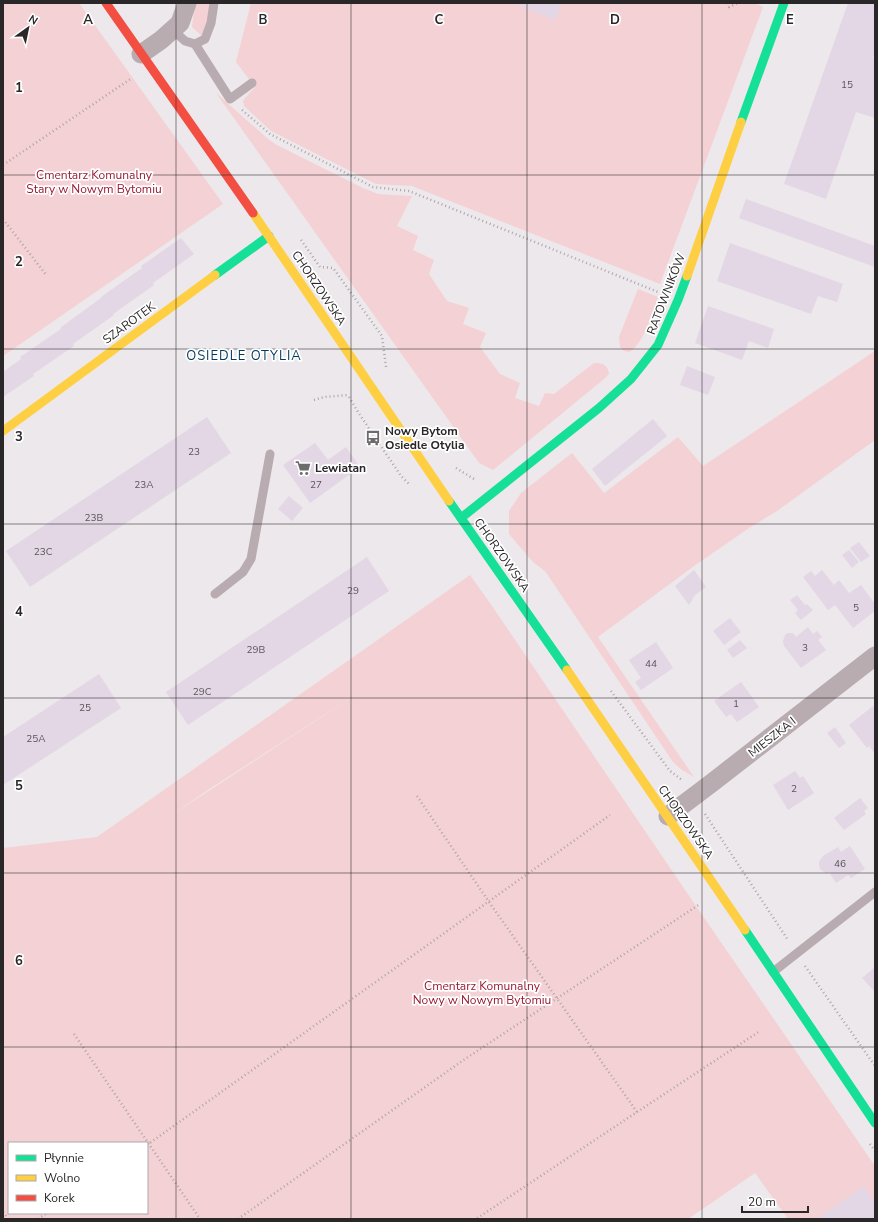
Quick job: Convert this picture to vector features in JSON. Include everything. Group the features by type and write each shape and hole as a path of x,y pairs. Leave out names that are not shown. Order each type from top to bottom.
{"street":[{"name":"CHORZOWSKA","path":"106,3 269,236 461,518 668,816 875,1123"},
{"path":"141,54 173,30 180,22 187,3"},
{"name":"RATOWNIKÓW","path":"461,518 599,408 631,379 658,345 678,300 784,3"},
{"name":"SZAROTEK","path":"4,434 28,411 269,236"},
{"name":"MIESZKA I","path":"668,816 875,656"}],"lane":[{"path":"194,44 205,39 211,23 214,3"},
{"path":"173,30 185,41 194,44 230,99 252,83"},
{"path":"216,594 243,572 251,559 270,454"},
{"path":"773,972 875,892"}],"path":[{"path":"728,3 729,7 738,3"},
{"path":"3,165 134,76"},
{"path":"230,99 270,134 373,187 409,191 664,294"},
{"path":"3,219 46,276"},
{"path":"298,236 320,267 333,268 382,336 386,369"},
{"path":"314,400 324,397 348,395"},
{"path":"452,463 456,469 477,480"},
{"path":"417,796 489,902 637,1112"},
{"path":"200,1219 148,1144 610,816"},
{"path":"238,1219 465,1059 719,892"},
{"path":"805,965 875,1066"},
{"path":"476,1219 760,1032"},
{"path":"74,1034 147,1142"},
{"path":"3,1212 8,1219"}],"green space":[{"name":"Cmentarz Komunalny Stary w Nowym Bytomiu","path":"3,3 79,3 223,204 3,356"},
{"path":"195,3 214,3 205,39 192,27"},
{"path":"251,3 755,3 763,7 660,284 412,186 376,184 271,131 244,106 243,101 255,87 236,62"},
{"path":"216,93 275,144 378,194 412,196 397,226 418,236 413,250 434,260 429,274 447,301 469,308 463,324 486,333 480,347 500,374 520,383 515,398 539,406 545,393 554,394 594,363 604,365 608,368 609,374 493,470 479,463"},
{"path":"638,289 658,297 640,341 630,352 624,351 620,347 619,337"},
{"path":"875,351 875,440 777,511 749,528 694,566 598,637 694,777 682,770 673,762 545,571 533,562 509,534 509,511 521,493 572,453 604,493 678,437 703,466"},
{"name":"Cmentarz Komunalny Nowy w Nowym Bytomiu","path":"470,575 875,1166 875,1219 788,1219 755,1173 688,1219 3,1219 3,848 97,837","holes":["375,682 172,815 208,790"]}],"building":[{"path":"513,3 562,3 555,20"},
{"path":"848,3 875,3 875,52 873,58 875,59 875,118 856,112 826,199 784,184"},
{"path":"746,199 875,246 875,267 739,218"},
{"path":"181,238 194,254 153,283 154,285 113,314 114,315 73,344 74,346 33,374 34,376 3,397 3,372 21,359 20,357 61,329 60,328 101,297 142,268 141,266"},
{"path":"730,243 843,284 837,302 818,296 811,314 717,281"},
{"path":"708,306 774,329 768,348 749,341 742,360 695,343"},
{"path":"687,366 715,377 708,395 680,385"},
{"path":"207,417 231,453 30,587 6,551"},
{"path":"653,419 667,436 605,486 592,469"},
{"path":"315,443 328,460 346,447 360,467 310,503 283,465"},
{"path":"289,496 303,508 292,521 278,509"},
{"path":"859,542 870,556 861,562 850,548"},
{"path":"849,550 859,562 852,568 842,555"},
{"path":"367,557 389,591 188,725 166,692"},
{"path":"694,570 706,587 695,595 689,605 675,586"},
{"path":"822,570 834,585 839,580 849,593 861,585 875,604 875,611 853,628 835,605 828,610 803,577 811,571 815,576"},
{"path":"797,595 805,605 807,604 813,610 801,620 795,613 798,610 790,600"},
{"path":"730,618 741,632 724,645 713,631"},
{"path":"808,627 813,634 817,631 822,637 818,640 826,650 801,668 784,646 783,641 785,635 788,633 794,634 796,637"},
{"path":"740,640 747,648 733,658 727,650"},
{"path":"656,642 673,668 641,690 635,682 641,678 629,660"},
{"path":"99,674 121,708 3,785 3,737"},
{"path":"741,682 759,707 737,722 731,714 726,717 714,701"},
{"path":"873,706 875,709 875,754 869,746 867,748 849,725"},
{"path":"835,727 846,743 839,748 827,733"},
{"path":"795,771 800,778 803,776 814,793 788,810 773,785"},
{"path":"860,798 868,808 864,811 866,814 844,830 834,818"},
{"path":"850,846 865,869 851,878 848,875 836,883 829,872 827,874 820,869 819,862 823,856 838,847 841,852"},
{"path":"875,967 875,992 862,978"},
{"path":"864,1186 875,1203 875,1219 817,1219"}],"traffic: fast":[{"path":"741,122 784,3"},
{"path":"215,275 269,236"},
{"path":"461,518 599,408 631,379 658,345 687,276"},
{"path":"449,501 567,670"},
{"path":"745,930 875,1123"}],"traffic: slow":[{"path":"687,276 741,122"},
{"path":"253,213 449,501"},
{"path":"3,431 215,275"},
{"path":"567,670 745,930"}],"traffic: jam":[{"path":"106,3 253,213"}],"place":[{"name":"Nowy Bytom Osiedle Otylia","path":"373,438"},
{"name":"Lewiatan","path":"303,468"}],"district":[{"name":"OSIEDLE OTYLIA","path":"244,356"}]}
